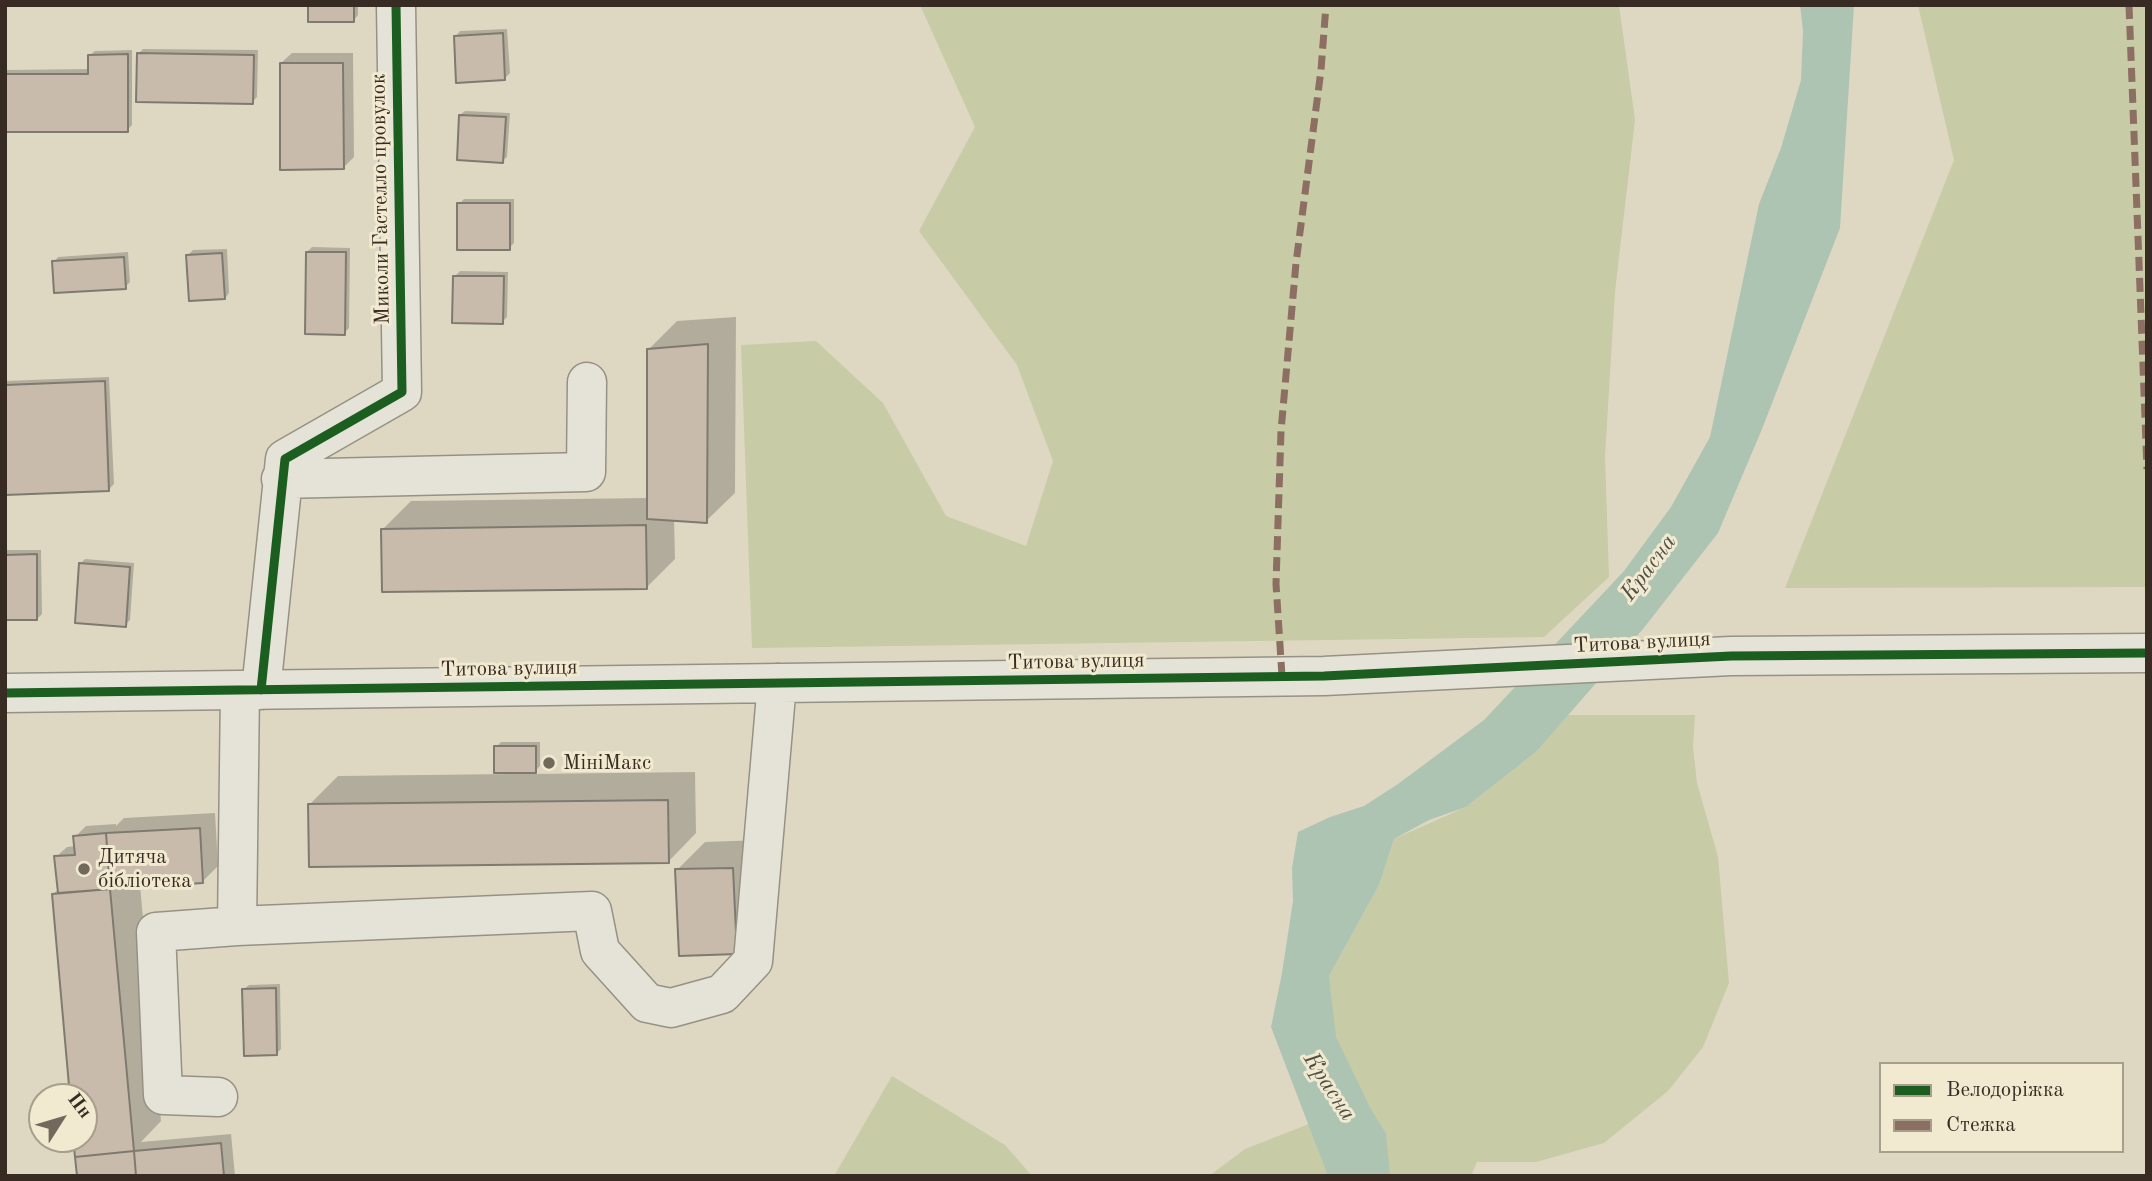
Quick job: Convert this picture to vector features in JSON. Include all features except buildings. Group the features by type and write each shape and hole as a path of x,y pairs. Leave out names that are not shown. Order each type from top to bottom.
{"street":[{"name":"Миколи Гастелло провулок","path":"281,479 285,458 402,393 396,5"},
{"path":"237,926 251,690 281,479 586,472 587,382"},
{"name":"Титова вулиця","path":"5,693 1324,676 1731,656 2147,653"},
{"path":"218,1097 163,1095 156,932 592,911 600,951 646,1003 671,1008 722,995 753,961 777,683"}],"shaded area":[{"path":"920,5 1619,5 1635,120 1615,292 1605,456 1609,577 1544,637 752,648 741,345 816,341 883,403 946,516 1026,546 1053,461 1017,365 919,231 975,127"},
{"path":"1918,5 2147,5 2147,587 1785,588 1954,160"},
{"path":"1568,715 1695,715 1693,747 1697,783 1718,857 1729,983 1703,1047 1668,1091 1604,1143 1536,1162 1477,1162 1471,1176 1387,1176 1386,1133 1335,1037 1329,976 1379,885 1394,839 1466,807 1537,751"},
{"path":"892,1076 1005,1145 1032,1176 834,1176"},
{"path":"1309,1124 1328,1176 1209,1176 1245,1149"}],"water":[{"name":"Красна","path":"1800,5 1854,5 1840,228 1762,429 1718,533 1643,629 1537,751 1466,807 1429,820 1394,839 1379,885 1329,976 1336,1037 1370,1107 1386,1133 1390,1176 1328,1176 1271,1027 1293,901 1292,868 1298,832 1330,817 1364,806 1484,720 1624,571 1671,507 1710,437 1759,204 1781,148 1801,80 1803,31"}],"marked path":[{"path":"1282,676 1276,584 1281,431 1296,263 1321,70 1326,5"},
{"path":"2129,5 2147,469"}],"cycle path":[{"path":"261,690 285,459 402,392 396,5"},
{"path":"5,693 1324,676 1731,656 2147,653"}],"place":[{"name":"МініМакс","path":"549,763"},
{"name":"Дитяча бібліотека","path":"84,869"}]}
